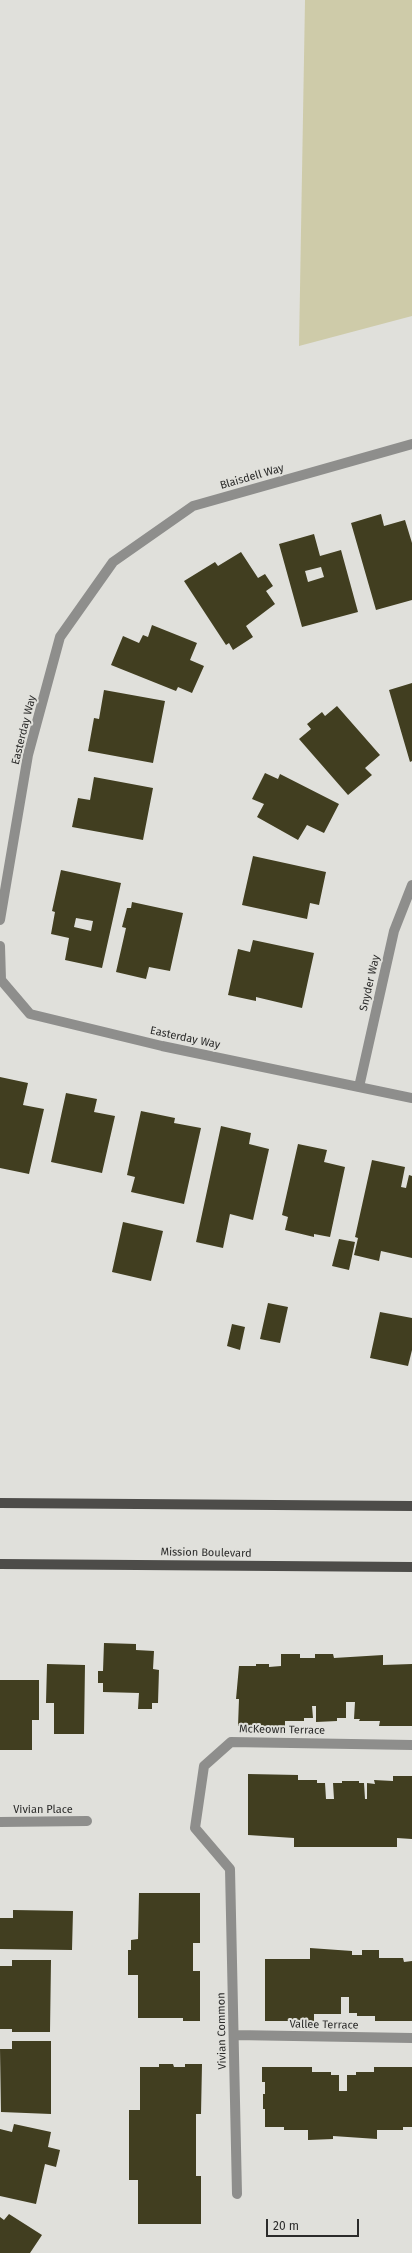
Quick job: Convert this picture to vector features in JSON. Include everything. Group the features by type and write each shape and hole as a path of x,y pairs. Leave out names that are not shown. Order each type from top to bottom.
{"main road":[{"path":"0,1503 412,1506"},
{"name":"Mission Boulevard","path":"0,1564 412,1567"}],"street":[{"name":"Blaisdell Way","path":"113,562 193,506 412,444"},
{"name":"Easterday Way","path":"0,920 28,755 60,637 113,562"},
{"name":"Snyder Way","path":"359,1087 394,931 412,885"},
{"name":"Easterday Way","path":"0,946 1,980 30,1014 162,1046 412,1098"},
{"name":"McKeown Terrace","path":"230,1869 195,1828 204,1766 231,1742 412,1745"},
{"name":"Vivian Place","path":"0,1822 87,1821"},
{"name":"Vivian Common","path":"230,1869 235,2035 237,2194"},
{"name":"Vallee Terrace","path":"235,2035 412,2038"}],"shaded area":[{"path":"305,0 412,0 412,316 299,346"}],"building":[{"path":"381,514 384,526 405,520 412,543 412,600 376,610 351,523"},
{"path":"314,534 320,556 341,550 358,612 302,627 279,544","holes":["321,567 324,577 308,582 305,571"]},
{"path":"241,552 258,578 265,574 273,586 266,591 275,604 246,626 253,637 233,650 229,643 226,645 184,581 215,562 218,566"},
{"path":"152,625 197,643 190,660 204,666 192,693 178,687 176,691 111,665 123,636 139,643 143,635 148,637"},
{"path":"412,683 412,761 410,762 389,690"},
{"path":"104,690 165,701 153,763 88,751 94,718 99,719"},
{"path":"337,706 380,755 365,768 372,775 348,795 299,739 311,729 307,724 322,712 325,716"},
{"path":"265,773 278,779 280,774 339,804 324,833 307,825 298,840 257,817 264,804 252,799"},
{"path":"94,777 153,788 143,840 72,827 78,798 90,800"},
{"path":"253,856 326,872 319,905 310,903 307,919 242,905"},
{"path":"61,870 121,883 102,968 65,960 69,938 51,934 55,912 52,911","holes":["76,918 93,921 91,931 74,927"]},
{"path":"132,902 183,913 170,971 149,967 146,979 116,972 126,928 122,927 127,908 131,908"},
{"path":"253,940 314,953 302,1008 256,997 256,1001 228,995 238,949 250,952"},
{"path":"0,1077 28,1083 23,1105 44,1109 29,1174 0,1168"},
{"path":"66,1093 97,1099 94,1112 115,1116 102,1173 51,1162"},
{"path":"141,1111 175,1118 174,1123 201,1128 184,1204 131,1192 135,1177 127,1175"},
{"path":"221,1126 251,1133 249,1144 269,1149 253,1220 230,1214 223,1248 196,1242"},
{"path":"298,1144 327,1150 324,1162 345,1167 330,1237 314,1234 314,1237 285,1230 288,1217 282,1215"},
{"path":"372,1160 405,1167 401,1187 406,1188 409,1175 412,1176 412,1258 381,1251 379,1261 354,1255 358,1238 355,1237"},
{"path":"123,1222 163,1231 151,1281 112,1272"},
{"path":"339,1239 355,1242 349,1270 332,1266"},
{"path":"268,1303 288,1307 280,1343 260,1339"},
{"path":"380,1312 412,1318 412,1350 408,1366 370,1358"},
{"path":"232,1324 245,1327 240,1350 227,1346"},
{"path":"104,1643 136,1644 136,1650 154,1651 153,1669 159,1670 158,1703 152,1703 152,1709 138,1709 139,1693 103,1692 103,1683 98,1683 98,1671 103,1671"},
{"path":"281,1654 300,1654 300,1658 315,1658 315,1654 333,1654 334,1658 383,1655 383,1665 412,1664 412,1726 379,1726 380,1721 359,1721 360,1719 354,1719 355,1702 346,1702 346,1718 337,1718 337,1721 316,1722 316,1706 312,1706 313,1718 304,1718 304,1721 285,1721 285,1726 238,1726 239,1699 236,1699 239,1666 269,1664 269,1667 281,1666"},
{"path":"47,1664 85,1665 84,1734 54,1734 54,1703 46,1703"},
{"path":"0,1680 39,1680 39,1720 32,1720 32,1750 0,1750"},
{"path":"248,1774 298,1775 298,1780 317,1780 317,1783 325,1783 326,1799 334,1799 333,1783 342,1783 342,1781 359,1781 359,1783 364,1783 365,1799 367,1799 367,1783 375,1784 374,1780 393,1781 393,1776 412,1776 412,1839 397,1838 397,1847 294,1847 294,1838 248,1835"},
{"path":"139,1893 200,1893 200,1943 193,1943 193,1971 200,1971 200,2021 183,2021 183,2018 138,2018 138,1975 128,1975 128,1950 131,1950 131,1940 138,1939"},
{"path":"13,1910 73,1911 72,1950 0,1949 0,1918 13,1918"},
{"path":"310,1948 352,1951 352,1955 362,1955 362,1950 379,1950 379,1958 403,1958 404,1962 412,1961 412,2021 375,2021 375,2016 357,2016 357,2013 349,2013 349,1997 341,1997 341,2014 314,2014 314,2021 265,2021 265,1959 310,1959"},
{"path":"12,1960 51,1960 50,2032 12,2032 12,2029 0,2029 0,1966 12,1966"},
{"path":"12,2041 51,2041 51,2114 1,2112 0,2049 12,2049"},
{"path":"159,2064 173,2064 174,2067 185,2067 185,2064 202,2064 201,2114 196,2114 196,2176 201,2176 201,2224 138,2224 138,2180 129,2180 129,2110 140,2110 140,2067 159,2067"},
{"path":"262,2067 312,2067 312,2072 331,2072 331,2075 339,2075 339,2091 347,2091 347,2075 356,2075 356,2072 374,2072 374,2067 412,2067 412,2127 403,2127 403,2130 377,2130 377,2139 333,2136 333,2139 308,2140 308,2130 284,2130 284,2127 265,2127 263,2094 265,2094 265,2082 262,2082"},
{"path":"14,2124 51,2132 48,2147 60,2150 56,2167 45,2164 36,2204 0,2196 0,2129 12,2132"},
{"path":"9,2214 42,2235 30,2253 0,2253 0,2217 4,2220"}]}
